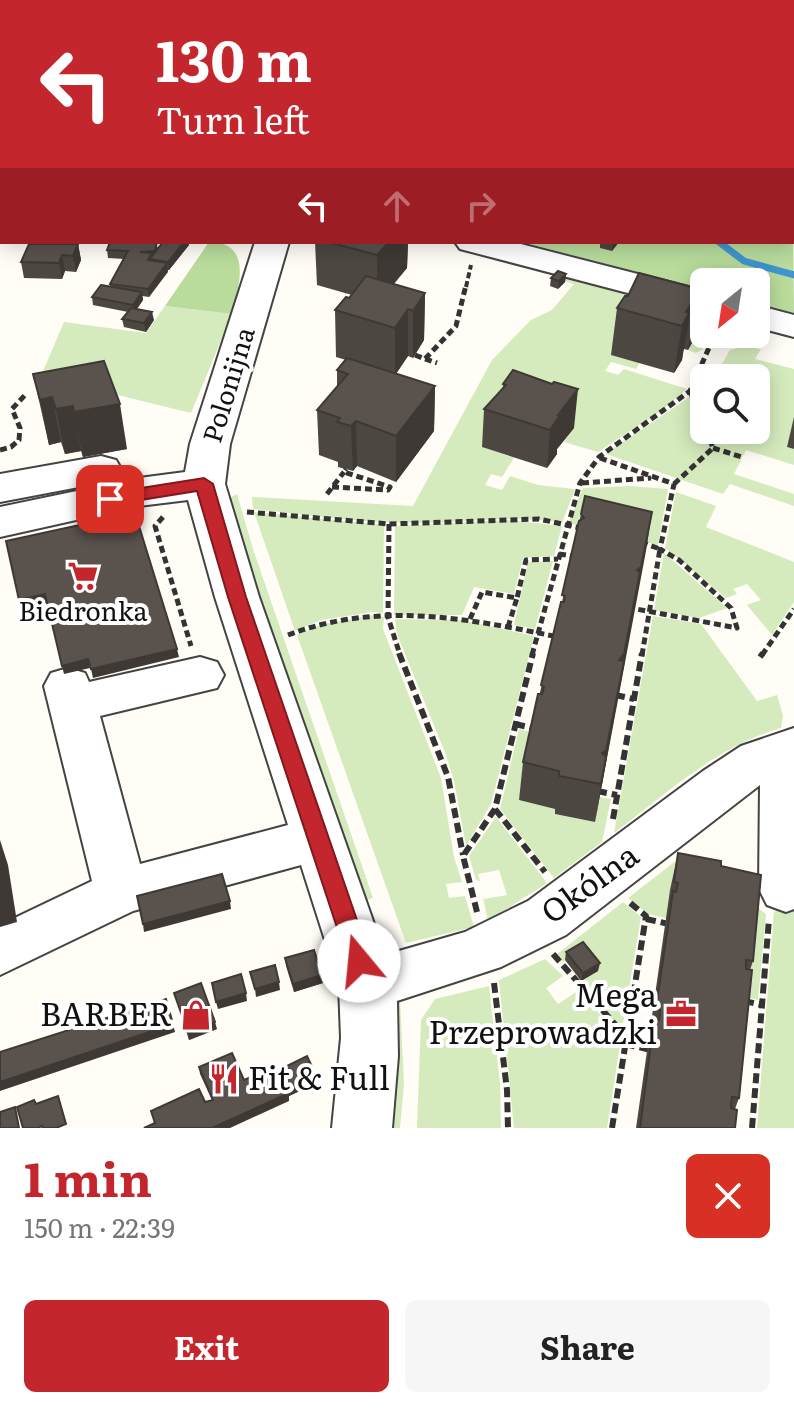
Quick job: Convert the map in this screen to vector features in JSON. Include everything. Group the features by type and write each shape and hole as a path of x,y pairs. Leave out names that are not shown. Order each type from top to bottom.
{"street":[{"name":"Polonijna","path":"271,244 210,444 188,496 237,597 367,984 370,1008 368,1078 362,1128"},
{"path":"472,250 690,299"},
{"path":"770,320 794,326"},
{"path":"2,504 101,470"},
{"path":"2,504 139,492 188,496"},
{"path":"121,892 70,695 200,675"},
{"path":"778,900 790,748"},
{"name":"Okólna","path":"367,984 468,957 522,933 547,918 721,785 759,760 790,748"},
{"path":"0,951 121,892 320,838"}],"path":[{"path":"425,359 456,326 472,250"},
{"path":"415,355 437,363"},
{"path":"463,856 495,809 566,525 580,483 599,457 690,391"},
{"path":"0,450 11,447 19,440 20,428 12,409 26,394"},
{"path":"711,444 713,448"},
{"path":"713,448 742,457"},
{"path":"611,831 674,484 713,448"},
{"path":"599,457 674,484"},
{"path":"327,494 332,487 345,470 390,487 388,490 332,487"},
{"path":"580,483 656,478"},
{"path":"188,496 155,526 200,675"},
{"path":"247,510 389,524 539,519 593,531"},
{"path":"389,524 388,617 392,635 448,777 478,915"},
{"path":"631,608 737,628 731,608 679,560 634,540"},
{"path":"508,627 526,560 579,557"},
{"path":"470,619 482,592 517,598"},
{"path":"760,657 794,609"},
{"path":"288,635 322,622 374,614 470,619 560,638"},
{"path":"615,695 634,699"},
{"path":"515,724 539,729"},
{"path":"597,791 617,795"},
{"path":"495,809 551,880"},
{"path":"622,896 646,919 669,924"},
{"path":"752,1128 762,1005 778,900"},
{"path":"612,1128 646,919"},
{"path":"550,950 626,1040 651,1050"},
{"path":"493,978 507,1090 508,1128"},
{"path":"735,1000 762,1005"}],"green space":[{"path":"208,244 223,244 232,249 240,268 232,314 165,306"},
{"path":"530,244 793,244 794,315 770,308 770,268 690,268 690,286"},
{"path":"559,276 690,310 690,338 611,355 640,362 636,369 611,362 605,371 618,375 624,369 687,389 662,410 598,452 564,442 573,428 483,447 514,458 502,477 491,474 485,485 502,490 510,476 538,485 575,489 562,523 509,519 399,523 253,509 252,497 413,506 492,360 531,320 552,310 574,284 557,279"},
{"path":"165,306 232,314 191,413 41,376 64,322 146,333"},
{"path":"690,346 703,348 696,353 688,350"},
{"path":"755,348 761,349 755,359 794,369 794,434 787,447 794,449 794,465 746,450 734,474 794,494 794,506 730,484 723,494 606,454 690,396 690,444 770,444 770,364 722,364 730,350"},
{"path":"630,486 668,489 658,545 568,523 583,488"},
{"path":"676,492 716,506 706,527 794,562 794,602 772,635 747,605 761,600 747,584 733,589 737,594 726,598 665,548"},
{"path":"237,494 373,898 358,903 226,500"},
{"path":"254,512 384,525 383,613 321,620 295,631"},
{"path":"507,520 562,526 554,556 523,558 514,594 474,587 462,615 394,615 395,526"},
{"path":"664,553 727,608 699,618 654,610"},
{"path":"553,561 535,629 514,625 528,562"},
{"path":"374,615 384,617 383,629 441,778 454,857 462,882 446,884 449,898 465,896 474,927 406,943 297,635 322,624"},
{"path":"653,616 701,624 757,701 777,695 783,716 781,728 714,759 614,833"},
{"path":"395,619 462,620 534,636 491,804 466,846 446,755 397,634"},
{"path":"519,729 534,733 519,800 555,809 555,814 594,822 600,797 611,799 602,842 554,878 500,809"},
{"path":"496,817 547,883 488,921 482,892 484,899 507,895 499,870 478,874 480,881 476,880 469,856"},
{"path":"686,853 766,914 758,1000 742,996 670,890 666,918 648,914 628,898"},
{"path":"623,902 641,917 622,1030 580,982 598,971 565,960 563,962 556,955"},
{"path":"779,907 794,907 794,1128 757,1128 774,912"},
{"path":"545,959 563,976 546,988 558,1004 579,990 621,1039 607,1128 514,1128 499,980"},
{"path":"489,986 500,1084 501,1128 417,1128 421,1020 435,999"},
{"path":"400,999 404,1084 400,1128 381,1128 389,1008"}],"building":[{"path":"29,244 78,244 73,256 62,255 59,263 21,262"},
{"path":"109,244 157,244 155,251 140,252 152,253 148,260 167,263 148,289 110,284 128,251 107,250"},
{"path":"161,244 182,244 168,262 150,259"},
{"path":"336,244 387,244 377,255"},
{"path":"558,271 566,274 559,281 551,278"},
{"path":"639,273 690,287 690,305 686,312 689,313 682,326 617,308 628,296"},
{"path":"366,276 425,293 413,311 408,309 395,328 335,310"},
{"path":"101,285 142,292 133,305 92,297"},
{"path":"131,308 152,312 144,323 122,319"},
{"path":"347,358 435,386 396,436 356,421 351,426 337,422 340,418 317,410 348,374 337,370"},
{"path":"104,361 120,404 74,412 73,406 56,409 52,397 40,400 33,374"},
{"path":"513,370 552,384 578,389 550,430 484,409 506,385 503,384"},
{"path":"585,496 652,512 641,567 637,570 640,572 624,654 619,660 624,661 606,751 602,753 606,757 601,784 559,776 559,771 523,762 538,694 542,694 544,687 541,685 561,602 564,602 565,596 562,595 579,521 584,518 581,514"},
{"name":"Biedronka","path":"135,513 177,649 91,669 88,659 62,666 45,594 19,600 6,541"},
{"path":"678,853 721,861 721,866 761,875 753,961 746,960 746,969 752,970 739,1098 732,1097 731,1103 731,1108 737,1110 735,1128 640,1128 654,1020 659,1020 660,1010 656,1008 673,891 676,892 678,883 674,882"},
{"path":"222,874 230,901 143,924 137,896"},
{"path":"583,942 600,963 583,973 566,952"},
{"path":"314,950 322,975 293,984 285,958"},
{"path":"275,965 279,982 255,989 250,972"},
{"path":"241,974 246,993 216,1002 212,983"},
{"name":"BARBER","path":"201,983 215,1022 188,1032 174,993"},
{"path":"166,999 173,1024 0,1082 0,1052"},
{"path":"232,1053 244,1080 277,1066 279,1070 307,1056 316,1075 287,1089 289,1093 212,1128 144,1128 155,1123 151,1111 199,1089 205,1102 213,1100 199,1067"},
{"path":"58,1096 66,1124 56,1128 23,1128 17,1107"},
{"path":"15,1107 19,1128 0,1128 0,1112"}],"waterway":[{"path":"722,244 744,261 794,275"}],"place":[{"name":"Biedronka","path":"83,576"},
{"name":"Mega Przeprowadzki","path":"681,1014"},
{"name":"BARBER","path":"196,1015"},
{"name":"Fit & Full","path":"224,1079"}],"route":[{"path":"110,499 204,484 237,597 359,961"}]}
